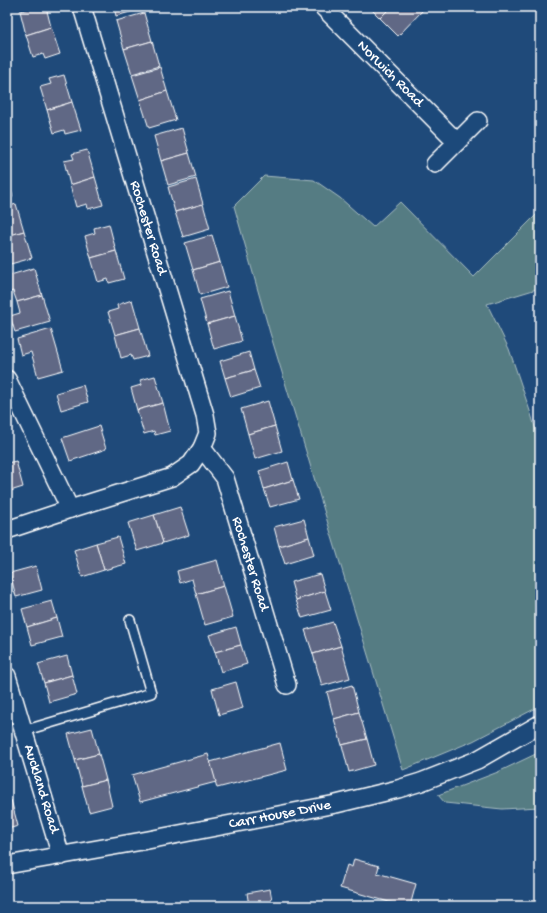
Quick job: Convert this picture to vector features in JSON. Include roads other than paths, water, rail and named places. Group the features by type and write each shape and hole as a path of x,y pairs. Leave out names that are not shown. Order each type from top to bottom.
{"street":[{"name":"Rochester Road","path":"7,530 172,477 191,464 202,448 208,433 205,415 82,7"},
{"name":"Norwich Road","path":"323,7 457,142"},
{"path":"435,164 478,121"},
{"path":"7,379 70,509"},
{"name":"Rochester Road","path":"202,448 225,478 287,685"},
{"name":"Auckland Road","path":"7,676 61,856"},
{"name":"Carr House Drive","path":"7,865 336,804 413,785 477,760 540,724"}],"lane":[{"path":"23,731 151,693 130,620"}]}
